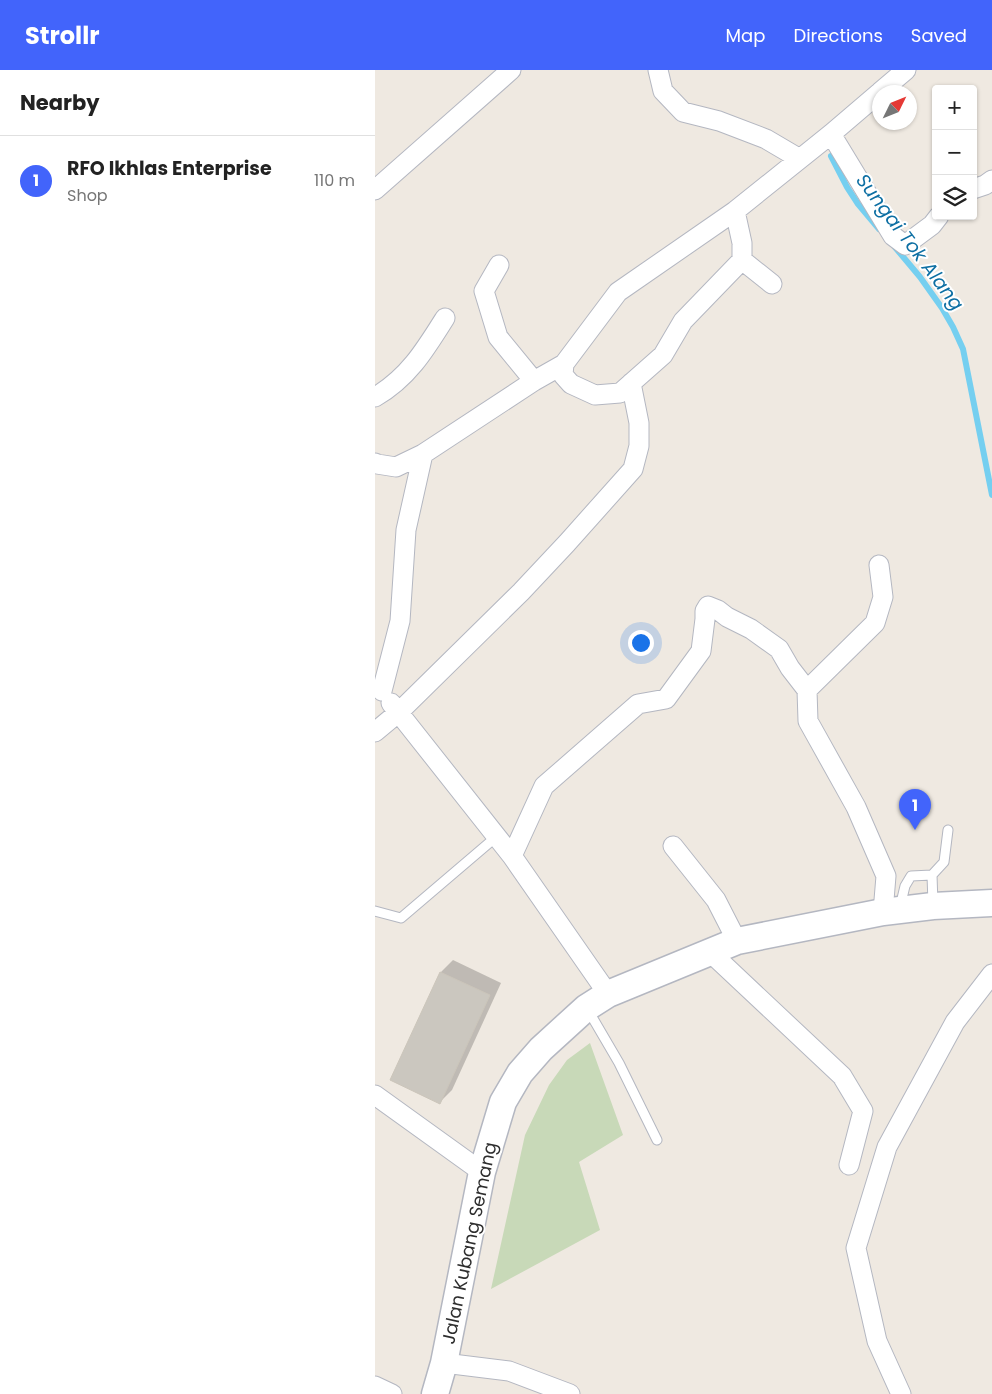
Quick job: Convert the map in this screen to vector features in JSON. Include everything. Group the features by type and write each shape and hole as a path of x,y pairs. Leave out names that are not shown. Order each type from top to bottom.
{"main road":[{"name":"Jalan Kubang Semang","path":"435,1394 482,1172 503,1102 520,1073 541,1049 586,1008 608,994 737,941 891,911 933,906 992,903"}],"street":[{"path":"375,190 511,70"},
{"path":"658,70 663,91 683,112 719,121 766,139 800,158"},
{"path":"889,85 906,70"},
{"path":"375,463 396,467 423,454 534,381 564,364 617,292 735,211 872,100"},
{"path":"831,134 893,236 905,245 936,220"},
{"path":"977,188 992,180"},
{"path":"564,364 563,374 571,384 595,395 620,393 663,355 683,322 742,260 735,211"},
{"path":"742,260 772,284"},
{"path":"499,265 484,291 498,337 534,381"},
{"path":"375,397 389,389 414,365 445,318"},
{"path":"375,732 399,712 521,592 633,469 639,446 639,423 631,383"},
{"path":"423,454 406,530 400,621 378,687 512,856 608,994"},
{"path":"807,690 875,623 883,597 879,565"},
{"path":"512,856 544,786 638,704 666,699 701,651 705,611 708,606 719,610 727,617 751,629 779,649 790,668 807,690 808,720 856,807 886,876 891,911"},
{"path":"673,846 716,900 737,941"},
{"path":"710,952 842,1076 863,1111 849,1165"},
{"path":"901,1394 877,1341 855,1248 887,1147 955,1022 992,974"},
{"path":"375,1095 482,1172"},
{"path":"443,1363 509,1371 570,1394"},
{"path":"375,1386 392,1394"}],"lane":[{"path":"933,906 932,875 944,862 948,830"},
{"path":"375,911 401,918 496,837"},
{"path":"891,911 911,876 932,875"},
{"path":"586,1008 619,1063 657,1140"}],"green space":[{"path":"590,1043 623,1135 579,1162 600,1230 491,1289 525,1135 549,1085 567,1060"}],"building":[{"path":"440,972 490,995 440,1104 390,1080"}],"waterway":[{"name":"Sungai Tok Alang","path":"831,156 858,204 879,229"},
{"name":"Sungai Tok Alang","path":"894,246 920,277 942,308 963,349 992,495"}],"place":[{"name":"RFO Ikhlas Enterprise","path":"915,830"}]}
